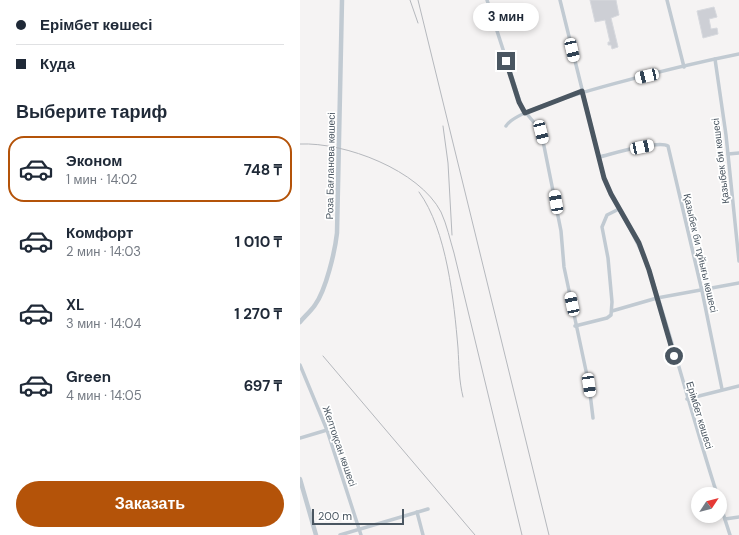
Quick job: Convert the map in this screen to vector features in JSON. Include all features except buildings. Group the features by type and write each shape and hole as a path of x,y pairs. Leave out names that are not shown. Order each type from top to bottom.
{"street":[{"name":"Роза Бағланова көшесі","path":"300,322 315,305 322,291 335,248 337,232 342,0"},
{"path":"493,0 487,1 516,91 525,113 541,132 548,158 561,231 564,267 575,326 589,385 593,418"},
{"name":"Ерімбет көшесі","path":"560,0 599,157 611,194 639,243 715,487"},
{"path":"667,0 684,67"},
{"path":"506,126 512,119 525,113 582,91 739,54"},
{"name":"Қазыбек би көшесі","path":"714,59 728,154 739,261"},
{"name":"Қазыбек би тұйығы көшесі","path":"599,157 642,147 662,144 668,146 702,290 722,389"},
{"path":"728,154 739,153"},
{"path":"612,311 608,258 602,227 607,215 619,209"},
{"path":"575,326 607,318 612,311 657,298 739,283"},
{"name":"Желтоқсан көшесі","path":"300,365 328,430 361,535"},
{"path":"687,399 722,389 739,386"},
{"path":"300,438 328,430"},
{"path":"300,479 316,535"},
{"path":"340,535 428,508"},
{"path":"416,512 423,535"},
{"path":"727,519 739,517"},
{"path":"726,523 730,535"}],"railway":[{"path":"410,0 418,23"},
{"path":"418,0 549,535"},
{"path":"443,126 448,163 452,235"},
{"path":"300,144 338,148 379,162 416,183 430,197 441,212 454,253 522,535"},
{"path":"419,192 429,208 436,226 448,267 463,397"},
{"path":"323,356 475,535"}],"route":[{"path":"506,61 519,102 525,113 582,91 604,178 611,194 639,243 649,270 674,356"}]}
